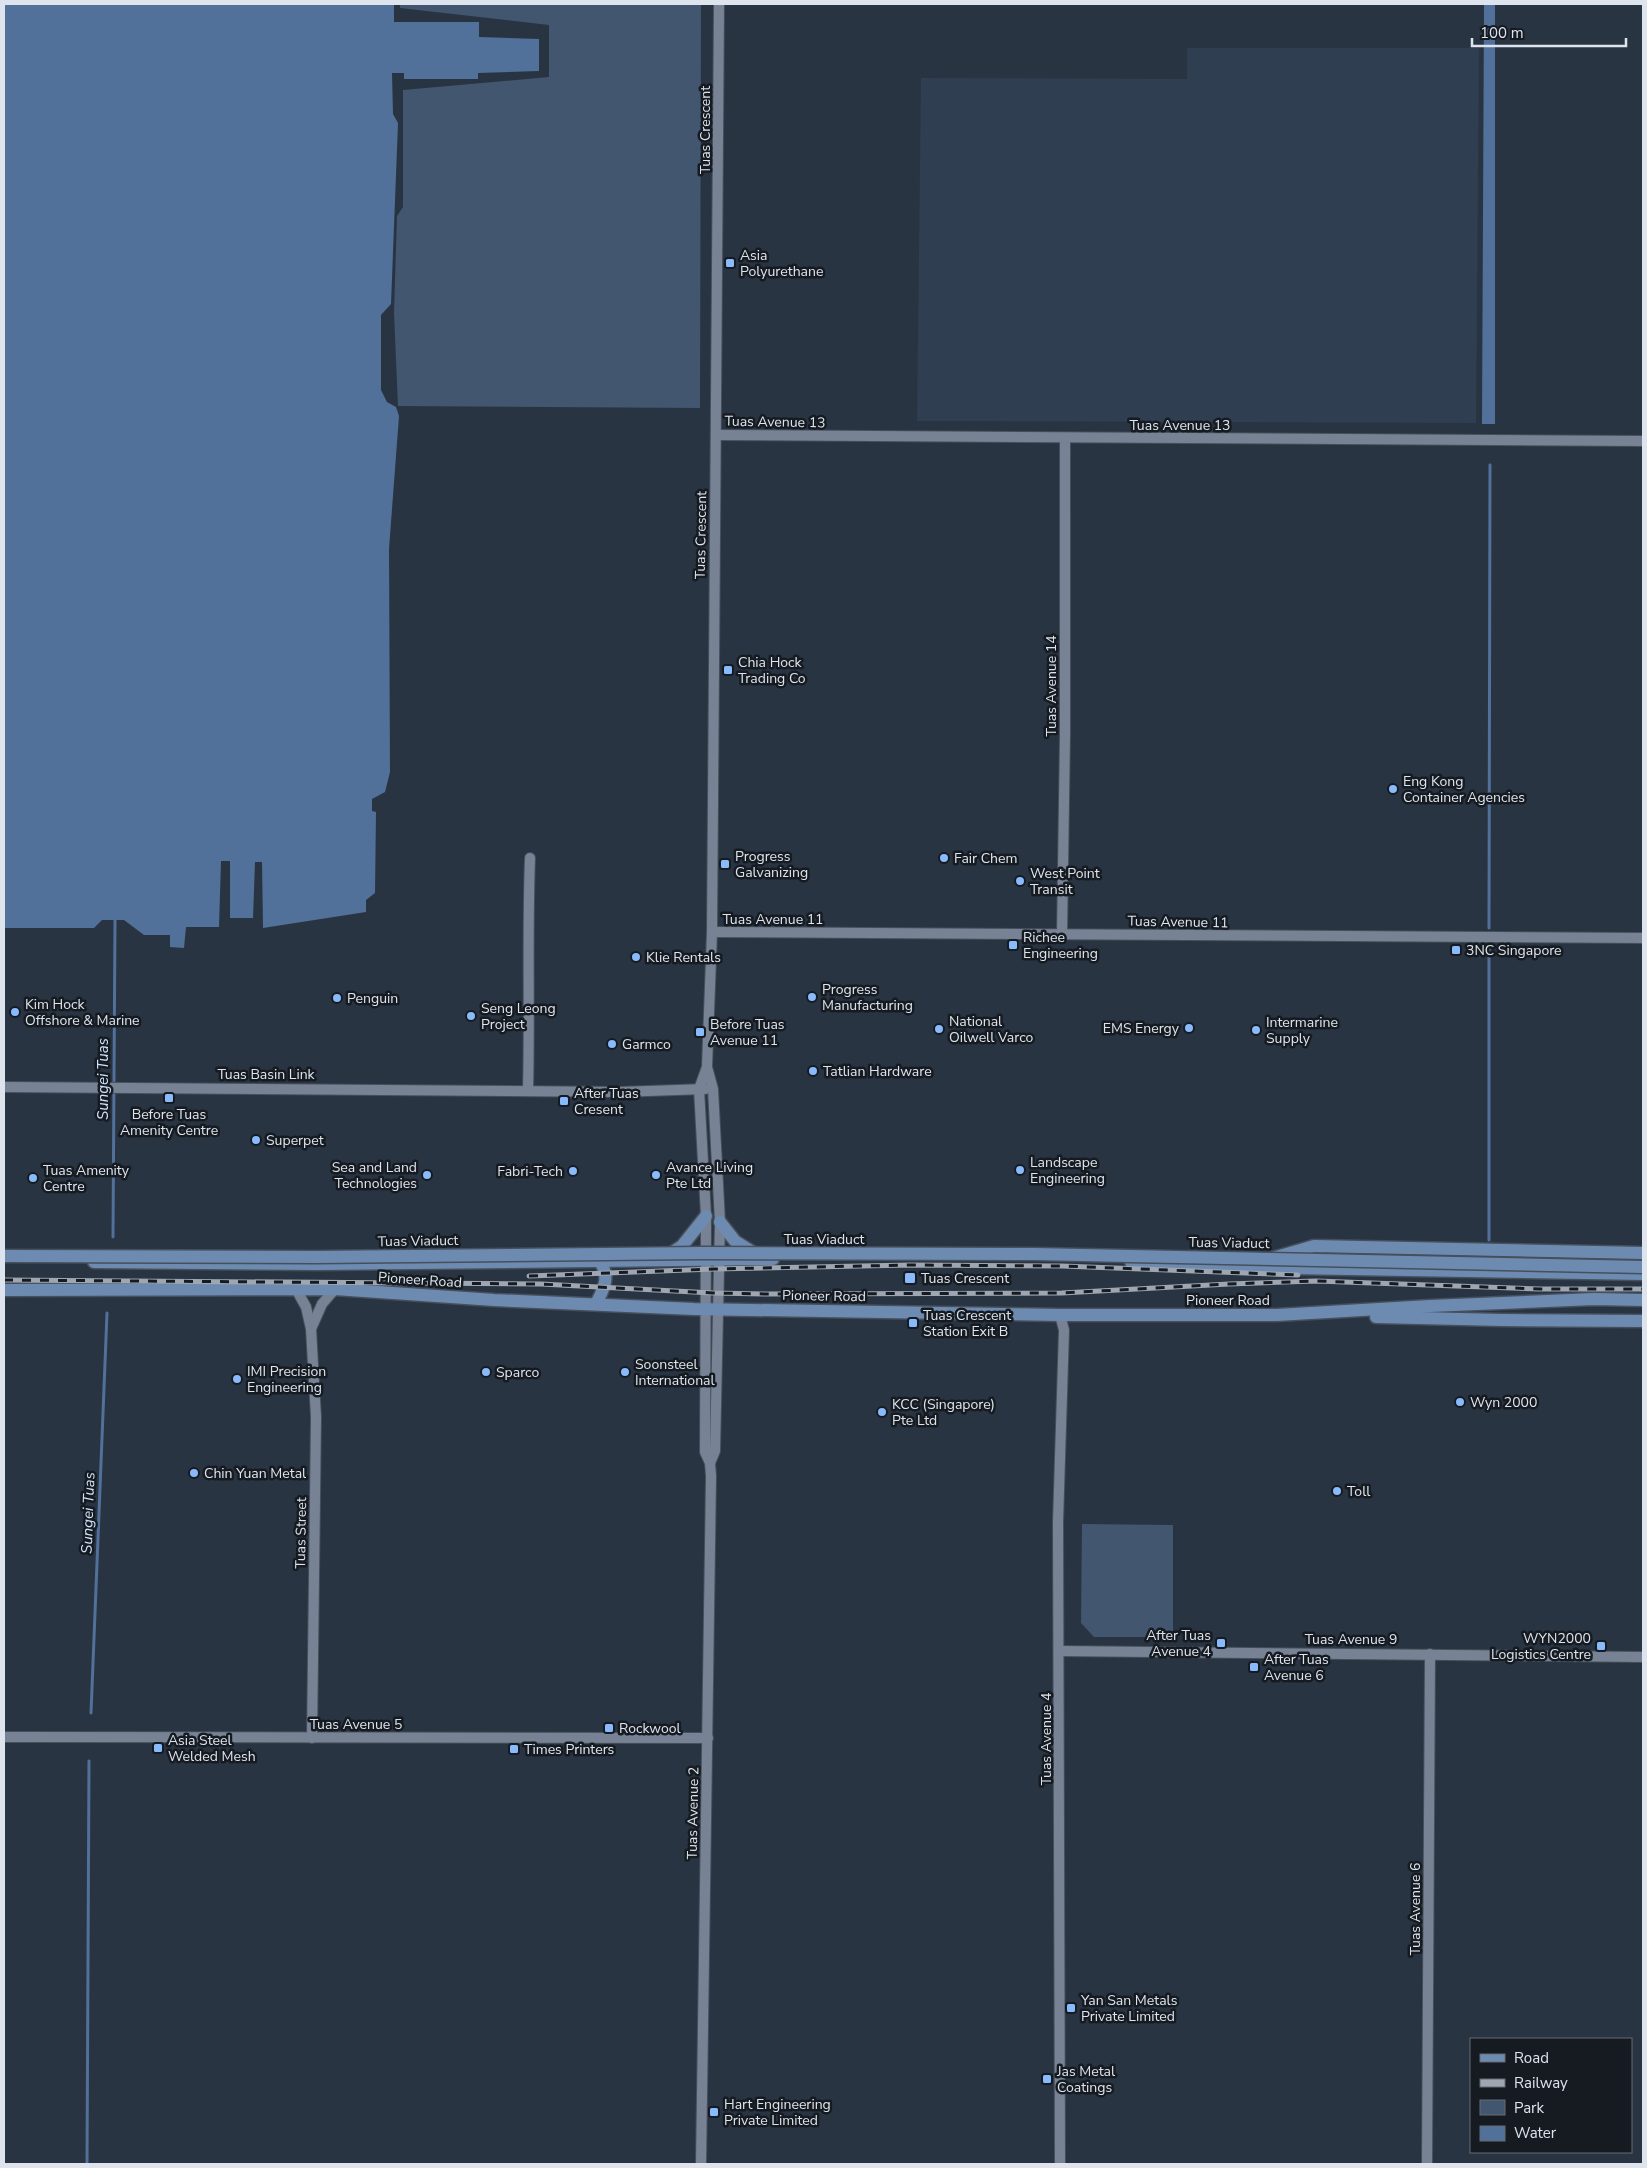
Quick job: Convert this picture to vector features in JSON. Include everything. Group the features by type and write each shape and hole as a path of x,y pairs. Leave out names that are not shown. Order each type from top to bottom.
{"main road":[{"path":"658,1261 682,1246 706,1216"},
{"path":"720,1222 735,1240 764,1259"},
{"path":"1270,1258 1314,1246 1643,1253"},
{"name":"Tuas Viaduct","path":"4,1256 317,1257 731,1253 1024,1254 1643,1267"},
{"name":"Pioneer Road","path":"4,1262 308,1264 764,1259 1064,1260 1290,1268 1643,1274"},
{"path":"596,1304 606,1282 606,1272 600,1262"},
{"name":"Pioneer Road","path":"4,1290 335,1288 494,1300 704,1310 1060,1315 1284,1315 1594,1299 1643,1300"},
{"path":"1284,1315 1643,1321"}],"street":[{"name":"Tuas Crescent","path":"719,4 712,932 708,1067 713,1090 720,1222 719,1309"},
{"name":"Tuas Avenue 13","path":"716,435 1643,441"},
{"name":"Tuas Avenue 14","path":"1062,934 1065,438"},
{"path":"528,1090 530,1007 528,908 530,858"},
{"name":"Tuas Avenue 11","path":"712,932 1643,938"},
{"name":"Tuas Crescent","path":"705,1260 706,1216 699,1089 708,1067"},
{"name":"Tuas Basin Link","path":"4,1087 623,1092 713,1090"},
{"name":"Tuas Avenue 2","path":"701,2164 708,1738 710,1463 705,1452 705,1260"},
{"name":"Tuas Street","path":"311,1330 322,1304 335,1288"},
{"name":"Tuas Street","path":"296,1289 306,1307 311,1330 316,1417 312,1738"},
{"name":"Tuas Avenue 2","path":"710,1463 716,1452 719,1309"},
{"name":"Tuas Avenue 4","path":"1060,1315 1064,1330 1058,1522 1060,2164"},
{"name":"Tuas Avenue 9","path":"1059,1652 1643,1657"},
{"name":"Tuas Avenue 6","path":"1427,2164 1430,1654"},
{"name":"Tuas Avenue 5","path":"4,1737 708,1738"}],"shaded area":[{"path":"1187,48 1479,48 1476,423 917,421 921,78 1187,79"}],"green space":[{"path":"400,4 701,4 700,408 398,406 394,313 397,216 403,207 403,90 549,77 549,25 400,8"},
{"path":"1082,1524 1173,1525 1173,1637 1094,1637 1081,1623"}],"water":[{"path":"4,4 394,4 394,22 479,22 479,37 539,39 539,71 478,73 478,79 404,79 404,73 392,73 393,114 398,123 391,304 381,315 381,390 387,402 396,407 399,416 389,549 390,772 385,792 372,799 372,811 376,812 375,893 366,900 366,912 263,928 262,862 255,862 253,918 230,918 230,861 221,861 219,927 186,927 184,948 170,947 170,935 144,935 124,920 102,920 94,928 4,928"},
{"path":"1484,4 1495,4 1495,424 1482,424"}],"waterway":[{"path":"1489,928 1490,465"},
{"name":"Sungei Tuas","path":"113,1237 115,920"},
{"path":"1489,946 1489,1240"},
{"name":"Sungei Tuas","path":"91,1713 107,1313"},
{"path":"87,2164 89,1761"}],"railway":[{"path":"529,1276 714,1269 911,1265 1062,1266 1298,1275"},
{"path":"4,1280 541,1284 767,1294 1062,1293 1316,1281 1540,1289 1643,1289"}],"place":[{"name":"Asia Polyurethane","path":"730,263"},
{"name":"Chia Hock Trading Co","path":"728,670"},
{"name":"Eng Kong Container Agencies","path":"1393,789"},
{"name":"Fair Chem","path":"944,858"},
{"name":"Progress Galvanizing","path":"725,864"},
{"name":"West Point Transit","path":"1020,881"},
{"name":"Richee Engineering","path":"1013,945"},
{"name":"3NC Singapore","path":"1456,950"},
{"name":"Klie Rentals","path":"636,957"},
{"name":"Progress Manufacturing","path":"812,997"},
{"name":"Penguin","path":"337,998"},
{"name":"Kim Hock Offshore & Marine","path":"15,1012"},
{"name":"Seng Leong Project","path":"471,1016"},
{"name":"EMS Energy","path":"1189,1028"},
{"name":"National Oilwell Varco","path":"939,1029"},
{"name":"Intermarine Supply","path":"1256,1030"},
{"name":"Before Tuas Avenue 11","path":"700,1032"},
{"name":"Garmco","path":"612,1044"},
{"name":"Tatlian Hardware","path":"813,1071"},
{"name":"Before Tuas Amenity Centre","path":"169,1098"},
{"name":"After Tuas Cresent","path":"564,1101"},
{"name":"Superpet","path":"256,1140"},
{"name":"Landscape Engineering","path":"1020,1170"},
{"name":"Fabri-Tech","path":"573,1171"},
{"name":"Sea and Land Technologies","path":"427,1175"},
{"name":"Avance Living Pte Ltd","path":"656,1175"},
{"name":"Tuas Amenity Centre","path":"33,1178"},
{"name":"Tuas Crescent","path":"910,1278"},
{"name":"Tuas Crescent Station Exit B","path":"913,1323"},
{"name":"Sparco","path":"486,1372"},
{"name":"Soonsteel International","path":"625,1372"},
{"name":"IMI Precision Engineering","path":"237,1379"},
{"name":"Wyn 2000","path":"1460,1402"},
{"name":"KCC (Singapore) Pte Ltd","path":"882,1412"},
{"name":"Chin Yuan Metal","path":"194,1473"},
{"name":"Toll","path":"1337,1491"},
{"name":"After Tuas Avenue 4","path":"1221,1643"},
{"name":"WYN2000 Logistics Centre","path":"1601,1646"},
{"name":"After Tuas Avenue 6","path":"1254,1667"},
{"name":"Rockwool","path":"609,1728"},
{"name":"Asia Steel Welded Mesh","path":"158,1748"},
{"name":"Times Printers","path":"514,1749"},
{"name":"Yan San Metals Private Limited","path":"1071,2008"},
{"name":"Jas Metal Coatings","path":"1047,2079"},
{"name":"Hart Engineering Private Limited","path":"714,2112"}]}
